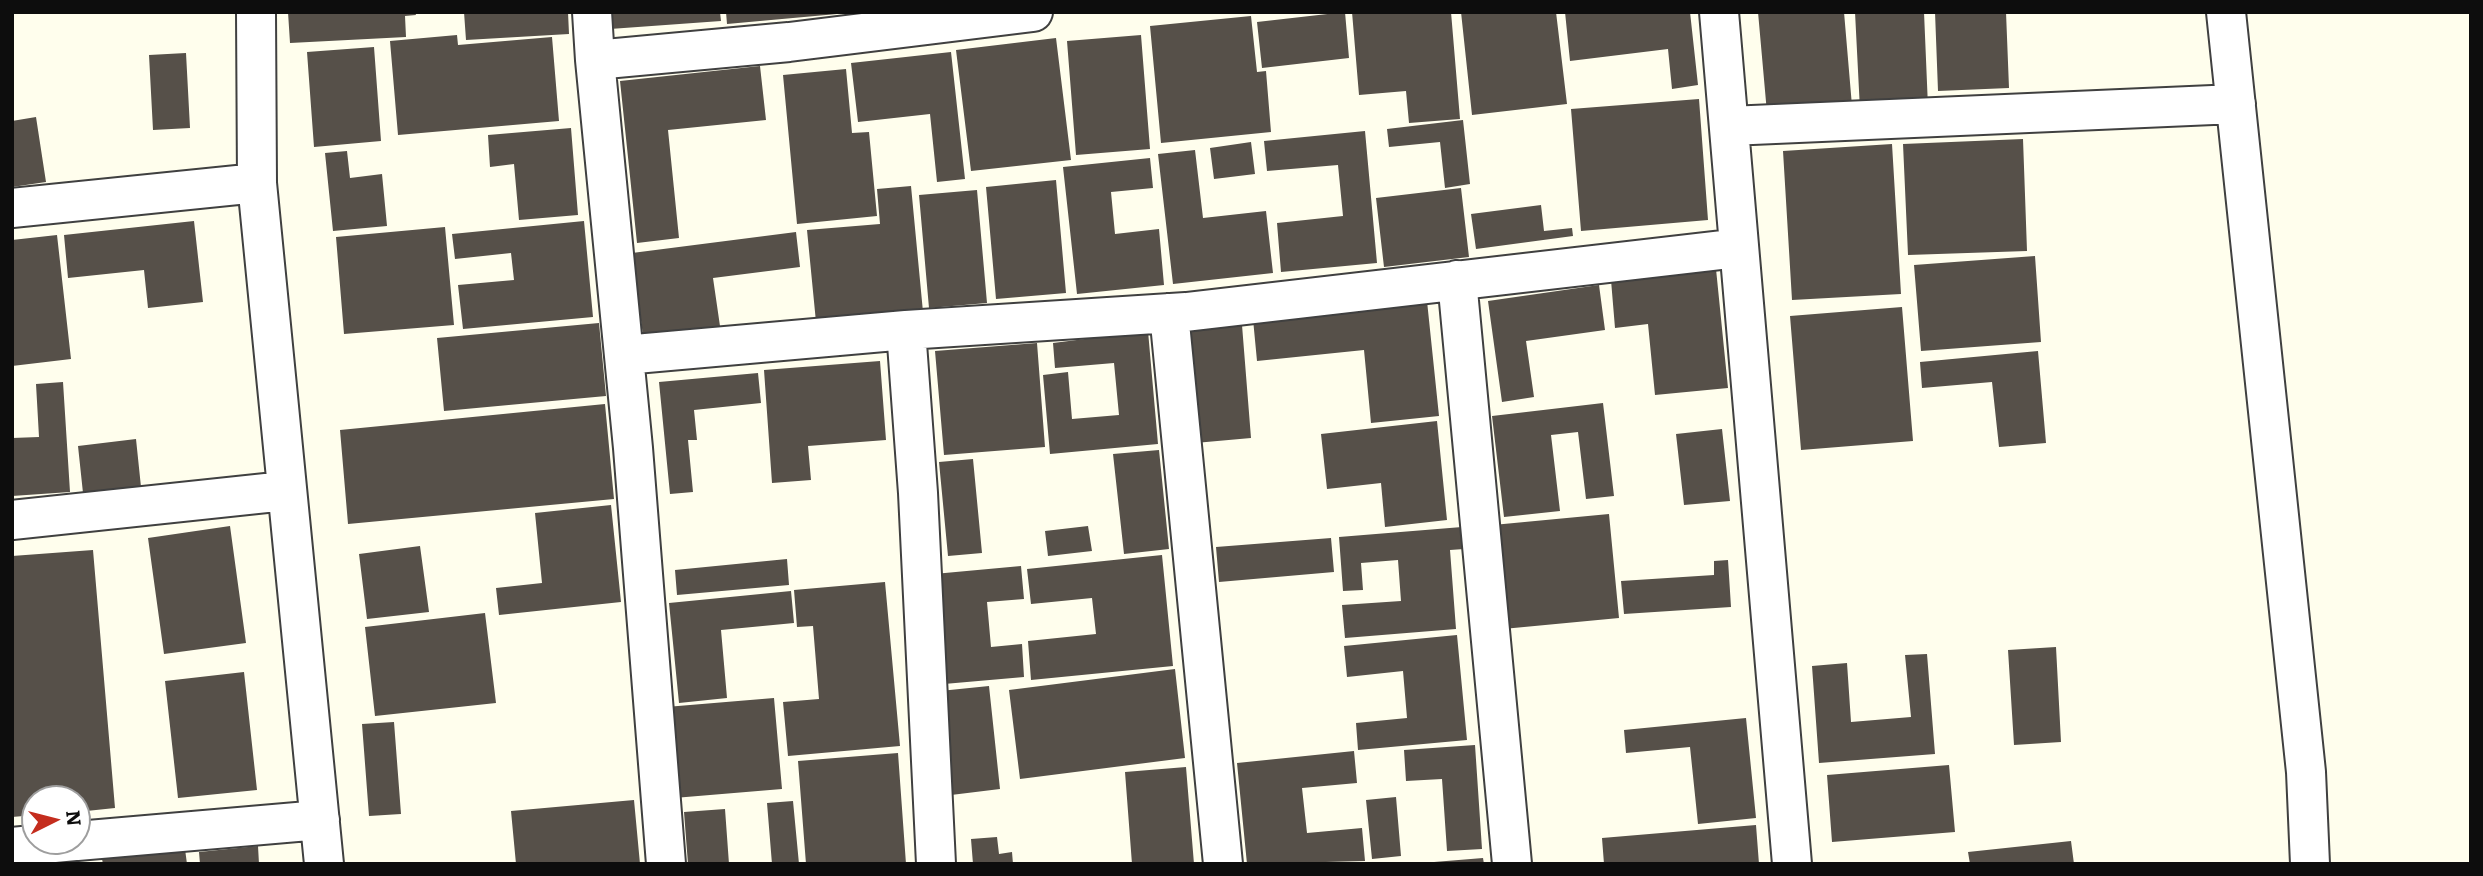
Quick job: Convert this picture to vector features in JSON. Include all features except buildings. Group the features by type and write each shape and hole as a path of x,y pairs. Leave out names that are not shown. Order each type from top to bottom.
{"street":[{"path":"256,12 257,183 285,491 324,864"},
{"path":"592,12 624,355 666,864"},
{"path":"595,60 789,43 1033,12"},
{"path":"1719,12 1793,864"},
{"path":"2226,12 2306,772 2310,864"},
{"path":"1729,126 2236,104"},
{"path":"12,208 257,183"},
{"path":"624,355 906,330 1169,313 1739,248"},
{"path":"1457,280 1512,864"},
{"path":"1169,313 1223,864"},
{"path":"906,330 918,493 936,864"},
{"path":"12,520 285,491"},
{"path":"91,840 320,820"}]}
